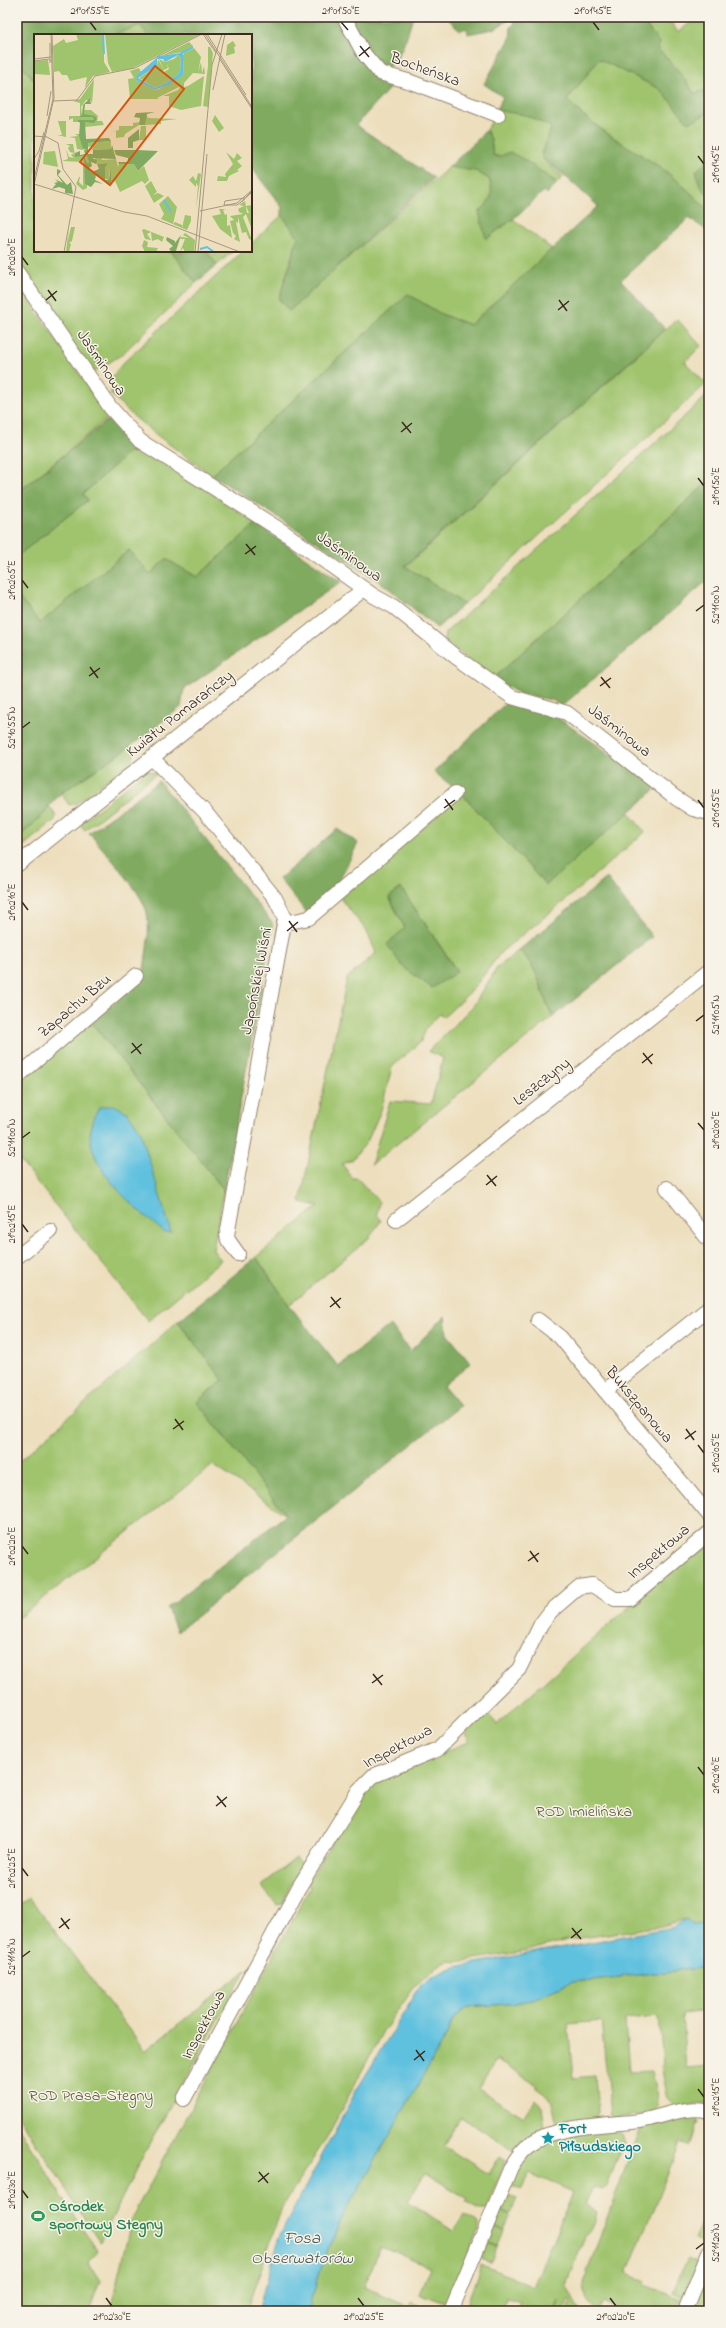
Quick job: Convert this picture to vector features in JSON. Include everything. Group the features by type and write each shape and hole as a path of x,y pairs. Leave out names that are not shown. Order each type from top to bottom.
{"street":[{"name":"Bocheńska","path":"344,17 364,54 380,73 411,82 498,115"},
{"name":"Jaśminowa","path":"17,272 110,407 140,441 319,556 364,589 399,611 456,657 512,697 567,713 676,798 693,809 709,813"},
{"name":"Kwiatu Pomarańczy","path":"17,865 364,589"},
{"name":"Japońskiej Wiśni","path":"152,758 197,803 234,846 275,898 284,912 285,923 227,1235 228,1240 238,1254"},
{"path":"285,923 309,918 455,793"},
{"name":"Leszczyny","path":"396,1220 709,971"},
{"name":"Zapachu Bzu","path":"17,1076 136,976"},
{"path":"667,1188 709,1240"},
{"path":"17,1257 50,1230"},
{"path":"605,1391 709,1308"},
{"name":"Bukszpanowa","path":"538,1320 560,1337 709,1515"},
{"name":"Inspektowa","path":"184,2099 299,1887 359,1790 373,1776 438,1749 519,1669 545,1617 579,1587 592,1585 615,1599 630,1599 709,1533"},
{"path":"451,2311 511,2167 519,2154 532,2143 548,2135 607,2124 638,2121 691,2109 709,2111"},
{"path":"685,2311 709,2252"}],"green space":[{"path":"17,17 338,17 364,63 381,82 385,76 395,82 356,125 434,178 289,311 279,299 298,237 282,215 282,207 252,168 252,34 147,34 140,25 116,34 34,34 34,80 17,59"},
{"path":"351,17 413,17 400,52 392,65 387,69 372,60"},
{"path":"446,17 640,17 660,44 657,48 678,70 694,93 709,90 709,112 689,123 660,89 599,59 567,100 589,120 612,137 661,168 686,189 709,211 709,232 689,218 621,280 665,329 405,566 464,604 437,628 386,586 212,475 408,294 441,314 470,325 598,206 565,176 542,158 543,150 551,127 526,115 496,110 503,97 484,84 510,39 511,27 515,23 511,19 493,29 468,34 467,28 460,30"},
{"path":"640,17 667,17 678,32 698,17 709,17 709,90 694,93 678,70 657,48 660,44"},
{"path":"140,25 147,34 116,34"},
{"path":"17,59 34,80 34,252 172,252 196,283 121,355 94,372 17,268"},
{"path":"599,59 660,89 689,123 709,112 709,160 696,172 703,190 709,196 709,211 668,173 612,137 589,120 567,100"},
{"path":"496,110 526,115 551,127 549,138 541,153 546,163 563,177 557,183 526,161 493,155 491,139 486,130 494,118"},
{"path":"486,130 491,139 493,155 498,157 510,152 526,161 557,183 547,194 544,191 513,219 486,239 479,212 489,201 491,189 489,179 476,171 449,167"},
{"path":"709,160 709,196 700,185 696,171"},
{"path":"449,167 476,171 489,179 493,191 488,204 486,239 513,219 552,249 470,325 441,314 408,294 212,475 134,417 111,394 113,376 122,364 242,252 252,252 252,243 282,215 298,237 279,299 289,311"},
{"path":"172,252 207,252 217,265 196,283"},
{"path":"207,252 232,252 217,265"},
{"path":"17,283 109,417 17,493"},
{"path":"677,319 701,346 685,362 706,384 464,604 405,567"},
{"path":"709,394 709,481 493,679 444,640 445,633"},
{"path":"108,420 137,445 83,494 88,500 17,556 17,493"},
{"path":"137,445 190,478 256,524 197,577 166,559 150,574 129,550 40,623 17,596 17,556 88,500 83,494"},
{"path":"709,481 709,579 562,706 552,700 520,694 493,679"},
{"path":"256,524 341,582 184,689 181,707 131,746 61,793 49,806 45,813 17,839 17,596 40,623 129,550 150,574 166,559 197,577"},
{"path":"508,701 555,716 658,787 546,885 462,794 434,772"},
{"path":"131,746 135,752 132,760 76,804 69,805 61,793"},
{"path":"146,771 157,773 85,830 81,827 82,822"},
{"path":"159,781 273,924 224,1190 91,1022 143,978 148,921 144,904 131,883 89,833"},
{"path":"462,794 546,885 628,812 645,832 562,903 501,952 474,988 444,1017 440,1014 427,1027 421,1041 392,1067 381,1110 367,1142 352,1160 342,1164 353,1179 356,1177 379,1202 377,1214 381,1221 368,1239 289,1305 256,1257 319,1206 300,1202 347,978 376,953 366,930 340,898","holes":["401,888 457,971 405,928 389,897"]},
{"path":"49,806 56,816 55,820 17,851 17,839 45,813"},
{"path":"337,829 358,843 335,889 307,913 279,879"},
{"path":"607,878 652,937 553,1017 532,966 519,950"},
{"path":"401,888 457,972 432,988 402,966 387,944 405,928 389,897"},
{"path":"519,950 532,966 553,1017 371,1165 390,1101 431,1104 443,1058 428,1051 473,1006 497,968"},
{"path":"91,1022 224,1190 213,1250 221,1260 148,1321 17,1157 17,1083"},
{"path":"256,1257 289,1305 338,1366 390,1325 410,1351 445,1316 447,1334 471,1363 443,1386 460,1406 177,1632 167,1608 286,1515 197,1402 223,1380 178,1321"},
{"path":"178,1321 223,1380 197,1402 286,1515 213,1465 17,1619 17,1463"},
{"name":"ROD Imielińska","path":"709,1536 709,1923 693,1925 686,1919 662,1926 567,1940 527,1951 456,1962 449,1961 438,1966 416,1985 383,2031 327,2137 282,2207 247,2311 110,2311 132,2217 308,1891 310,1887 308,1883 360,1795 378,1780 401,1768 469,1742 464,1728 484,1710 497,1724"},
{"path":"296,1858 305,1868 290,1885 282,1904 277,1905 261,1886"},
{"name":"ROD Prasa-Stegny","path":"30,1898 145,2051 246,1970 145,2152 100,2242 17,2114 17,1907"},
{"path":"709,1967 709,2011 682,2014 686,2068 708,2066 709,2104 675,2106 668,2099 661,2066 663,2065 659,2016 625,2019 629,2072 652,2071 658,2098 657,2109 654,2113 613,2118 611,2115 601,2021 568,2024 573,2078 595,2076 598,2112 594,2120 561,2125 555,2116 550,2099 546,2094 537,2088 538,2086 496,2060 478,2089 524,2117 536,2099 542,2107 545,2126 542,2131 514,2149 509,2148 461,2117 443,2146 489,2174 500,2156 506,2160 486,2209 478,2209 466,2202 468,2199 425,2173 408,2201 453,2231 464,2214 478,2224 479,2230 448,2301 441,2302 420,2293 431,2267 381,2247 364,2287 410,2306 412,2301 435,2311 310,2311 311,2299 328,2249 345,2212 456,2017 463,2010 467,2007 521,2003 573,1982"},
{"path":"679,2115 697,2115 699,2123 697,2123 688,2146 680,2143 627,2273 646,2281 645,2285 681,2299 676,2311 620,2311 604,2302 598,2311 592,2306 588,2299 584,2291 583,2283 639,2131 644,2126"},
{"name":"Ośrodek sportowy Stegny","path":"17,2125 98,2252 88,2262 100,2281 89,2311 17,2311"},
{"path":"613,2129 621,2135 624,2143 606,2188 602,2190 594,2187 586,2204 597,2213 592,2229 585,2236 566,2284 580,2311 567,2311 571,2300 569,2299 563,2311 555,2311 558,2300 553,2311 518,2311 521,2303 507,2298 502,2311 465,2311 481,2264 533,2287 573,2192 529,2173 521,2190 510,2185 524,2156 534,2148 555,2139"},
{"path":"506,2195 517,2199 511,2214 500,2210"},
{"path":"709,2203 709,2237 706,2245 694,2240"},
{"path":"500,2210 511,2215 504,2230 494,2225"},
{"path":"493,2226 504,2231 498,2246 486,2242"},
{"path":"486,2242 497,2247 490,2263 480,2258"},
{"path":"687,2258 698,2263 684,2297 673,2292"},
{"path":"709,2265 709,2311 690,2311"}],"water":[{"path":"114,1105 127,1112 140,1130 171,1232 164,1232 136,1208 107,1177 97,1159 91,1142 91,1124 100,1107"},
{"name":"Fosa Obserwatorów","path":"686,1919 693,1925 709,1923 709,1967 573,1982 521,2003 467,2007 459,2013 345,2212 328,2249 311,2299 310,2311 259,2311 278,2239 356,2091 421,1985 432,1977 454,1967 674,1927"}],"place":[{"name":"Fort Piłsudskiego","path":"548,2138"},
{"name":"Ośrodek sportowy Stegny","path":"38,2216"}]}
